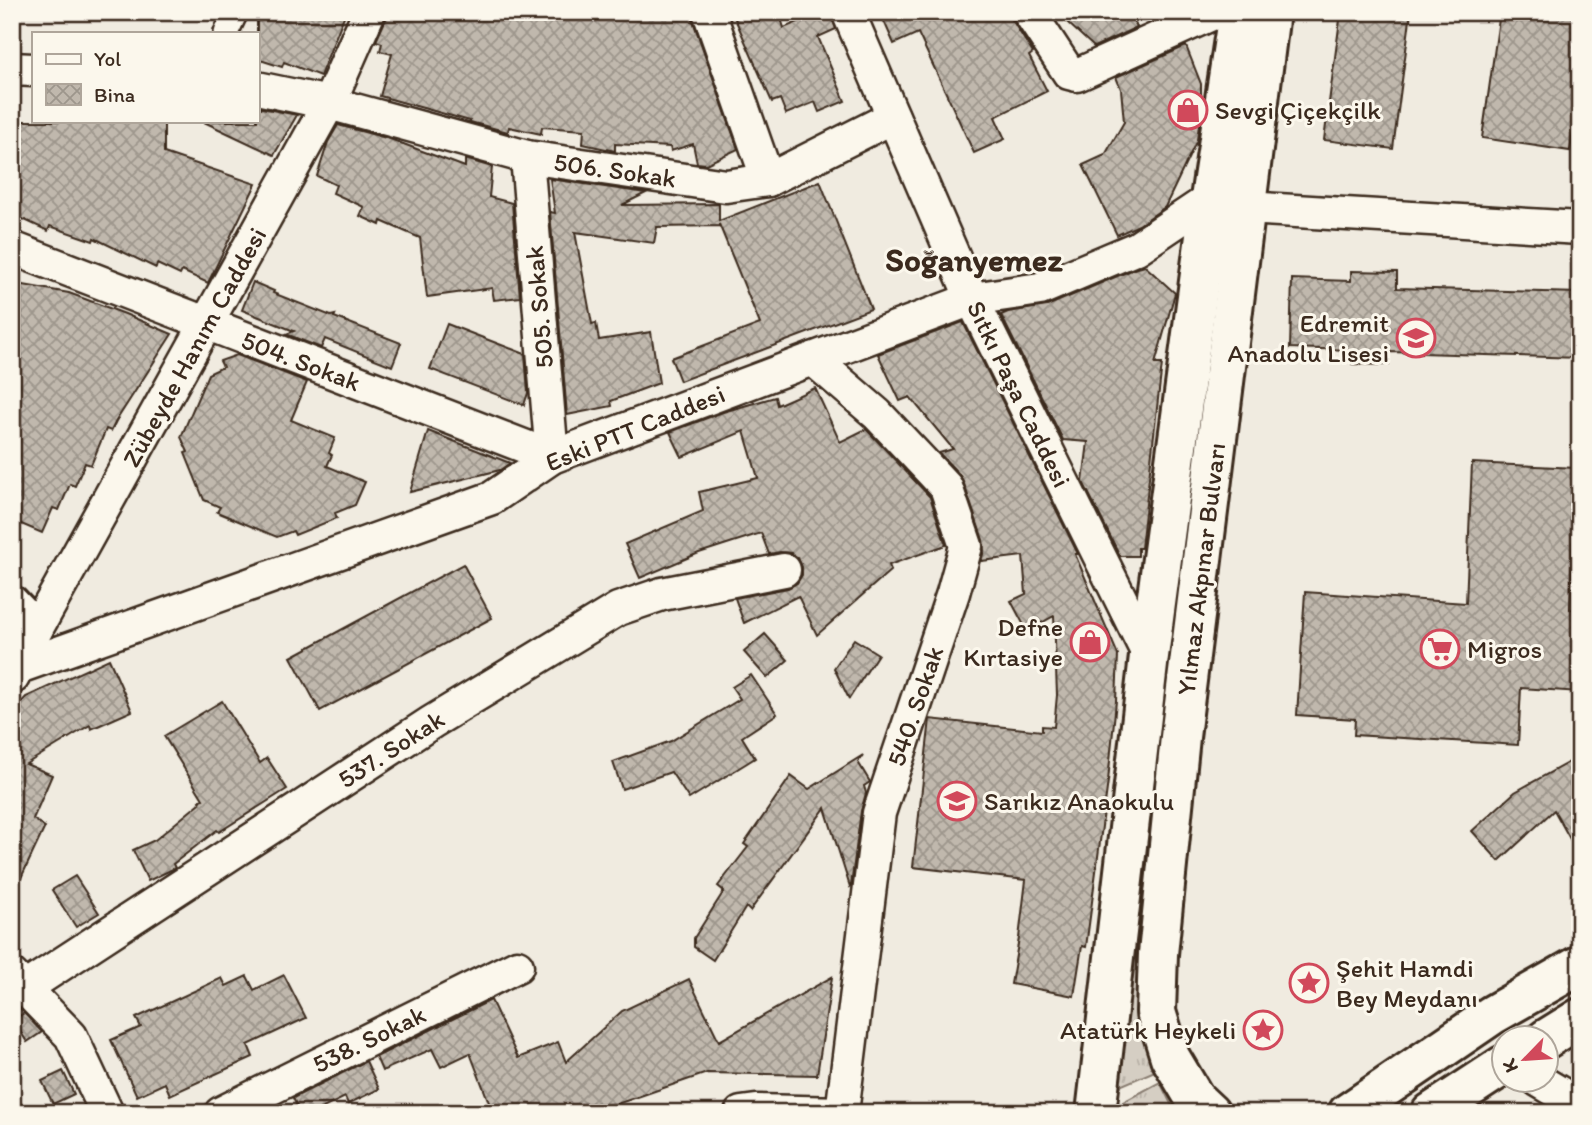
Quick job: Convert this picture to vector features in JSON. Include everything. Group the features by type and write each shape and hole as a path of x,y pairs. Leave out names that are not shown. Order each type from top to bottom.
{"main road":[{"name":"Yılmaz Akpınar Bulvarı","path":"1210,1113 1195,1098 1170,1057 1156,1012 1158,954 1227,203 1238,12"},
{"name":"Yılmaz Akpınar Bulvarı","path":"1096,1113 1149,656 1227,203 1270,12"},
{"path":"1348,1113 1492,1015 1580,965"},
{"path":"1560,1030 1580,1018"},
{"path":"1431,1113 1490,1074"}],"street":[{"path":"226,32 236,12"},
{"name":"Zübeyde Hanım Caddesi","path":"14,673 329,103 369,12"},
{"path":"709,12 768,180"},
{"name":"Sıtkı Paşa Caddesi","path":"848,12 972,299 1149,656"},
{"path":"1029,12 1069,73 1077,75 1216,12"},
{"path":"12,69 32,69"},
{"name":"506. Sokak","path":"259,88 329,103 527,157 726,186 768,180 893,117"},
{"name":"505. Sokak","path":"527,157 552,457"},
{"path":"1227,203 1580,228"},
{"name":"Eski PTT Caddesi","path":"14,673 492,498 552,457 972,299 1041,289 1137,248 1227,203"},
{"name":"504. Sokak","path":"12,248 552,457"},
{"name":"540. Sokak","path":"813,359 877,414 946,487 966,546 949,606 879,813 842,1113"},
{"name":"537. Sokak","path":"19,981 432,722 618,609 663,594 784,570"},
{"path":"12,602 37,628"},
{"name":"538. Sokak","path":"221,1113 517,966"},
{"path":"19,981 71,1036 107,1113"},
{"path":"1560,1093 1580,1105"},
{"path":"741,1113 842,1113"}],"green space":[{"path":"1151,826 1154,830 1141,925 1135,1018 1155,1071 1122,1085 1115,1092 1147,828"},
{"path":"1160,1082 1172,1106 1170,1113 1120,1113 1123,1102"}],"building":[{"path":"257,12 349,12 345,14 320,76 284,62 282,67 259,60"},
{"path":"387,12 691,12 738,149 706,164 697,163 693,144 671,151 670,147 615,144 615,151 583,144 584,130 542,127 541,134 509,127 508,132 380,96 392,54 380,51 382,43 376,41"},
{"path":"732,12 779,12 784,28 822,12 830,12 836,29 818,37 845,101 819,112 815,102 786,114 780,99 772,102"},
{"path":"880,12 1007,12 1033,53 1029,56 1047,91 995,117 1005,139 974,153 918,33 894,44"},
{"path":"1056,12 1129,12 1137,27 1094,47"},
{"path":"1341,12 1411,12 1393,149 1324,140"},
{"path":"1500,12 1580,12 1580,85 1570,151 1482,138"},
{"path":"1186,46 1201,84 1197,140 1165,207 1139,225 1117,235 1083,165 1105,155 1124,122 1121,89 1116,77"},
{"path":"259,107 297,115 274,155 204,122 259,122"},
{"path":"12,121 164,122 164,153 256,184 208,283 182,271 180,275 157,264 156,268 94,238 93,241 50,226 48,231 12,214"},
{"path":"338,125 390,139 465,167 465,159 492,167 489,197 512,203 520,297 494,300 492,288 427,297 420,238 381,221 380,225 360,216 364,207 333,193 336,185 317,176 328,142"},
{"path":"550,179 646,193 622,205 719,204 719,221 820,181 871,309 680,381 671,358 760,324 719,224 657,227 654,243 575,232 592,324 596,323 599,340 651,332 659,383 611,401 612,406 567,415 550,212 555,213"},
{"path":"1145,266 1175,293 1155,364 1162,364 1141,548 1138,548 1138,556 1120,556 1083,482 1088,442 1063,440 1001,315 1047,306"},
{"name":"Edremit Anadolu Lisesi","path":"1351,271 1397,272 1397,288 1580,293 1580,358 1389,352 1389,365 1352,364 1352,350 1290,348 1292,279 1351,281"},
{"path":"253,282 274,291 273,293 401,343 392,366 325,339 321,348 286,334 294,331 242,310"},
{"path":"12,283 69,293 172,334 111,431 106,429 91,465 85,463 75,486 70,484 59,510 53,508 42,533 12,520"},
{"path":"963,322 1078,554 1075,554 1118,655 1108,781 1086,947 1082,946 1074,996 1011,984 1026,880 913,867 930,719 1042,731 1042,726 1054,727 1057,695 1054,616 1027,631 1011,601 1026,594 1023,556 981,561 983,540 963,481 939,453 953,449 910,397 900,401 878,354"},
{"path":"447,324 525,354 528,393 524,405 430,369"},
{"path":"237,355 307,382 291,420 335,438 327,466 365,482 355,505 335,513 337,518 295,535 293,531 277,537 217,512 220,507 204,500 181,437 208,374 223,367 220,361"},
{"path":"815,388 840,442 866,429 930,497 946,545 889,565 891,570 817,635 798,596 744,623 735,598 788,588 797,583 802,575 798,558 791,553 769,554 761,533 699,553 640,578 625,544 703,511 699,492 758,478 744,431 682,457 670,432 723,412 775,397 777,405"},
{"path":"428,431 510,463 500,470 410,492"},
{"name":"Migros","path":"1472,463 1576,468 1570,609 1580,610 1580,692 1521,688 1518,745 1354,735 1355,719 1297,715 1305,592 1466,603"},
{"path":"463,564 492,618 320,711 291,657"},
{"path":"765,634 788,660 767,678 744,652"},
{"path":"854,639 878,654 849,699 834,668"},
{"path":"109,659 132,711 91,729 90,725 26,764 52,775 33,819 45,827 12,897 12,720 17,707 26,697"},
{"path":"751,675 777,714 742,737 755,758 689,799 671,772 622,789 613,762 671,741 740,699 732,687"},
{"path":"222,701 260,763 267,758 287,789 219,832 217,830 173,864 175,868 148,881 133,850 155,840 203,799 164,736"},
{"path":"863,755 858,762 870,782 864,786 866,793 851,886 825,808 750,911 746,907 713,960 694,947 694,938 724,891 718,886 748,847 744,844 791,776 809,789"},
{"path":"1580,756 1580,857 1554,810 1499,861 1472,831 1515,792"},
{"path":"75,876 99,913 76,927 52,890"},
{"path":"284,975 306,1018 248,1045 253,1057 170,1095 165,1083 137,1096 111,1040 141,1027 136,1018 222,978 226,986 247,976 254,990"},
{"path":"832,977 817,1075 707,1073 591,1113 493,1113 470,1053 441,1067 432,1049 382,1071 376,1057 491,1000 518,1058 558,1042 566,1062 622,1011 689,979 719,1041"},
{"path":"24,1013 42,1032 27,1042 13,1020"},
{"path":"366,1061 379,1089 348,1104 345,1097 313,1113 300,1113 293,1098"},
{"path":"63,1071 74,1094 53,1104 42,1081"}],"place":[{"name":"Sevgi Çiçekçilk","path":"1188,110"},
{"name":"Edremit Anadolu Lisesi","path":"1416,338"},
{"name":"Defne Kırtasiye","path":"1090,642"},
{"name":"Migros","path":"1440,649"},
{"name":"Sarıkız Anaokulu","path":"957,801"},
{"name":"Şehit Hamdi Bey Meydanı","path":"1309,983"},
{"name":"Atatürk Heykeli","path":"1263,1030"}],"district":[{"name":"Soğanyemez","path":"974,259"}]}
